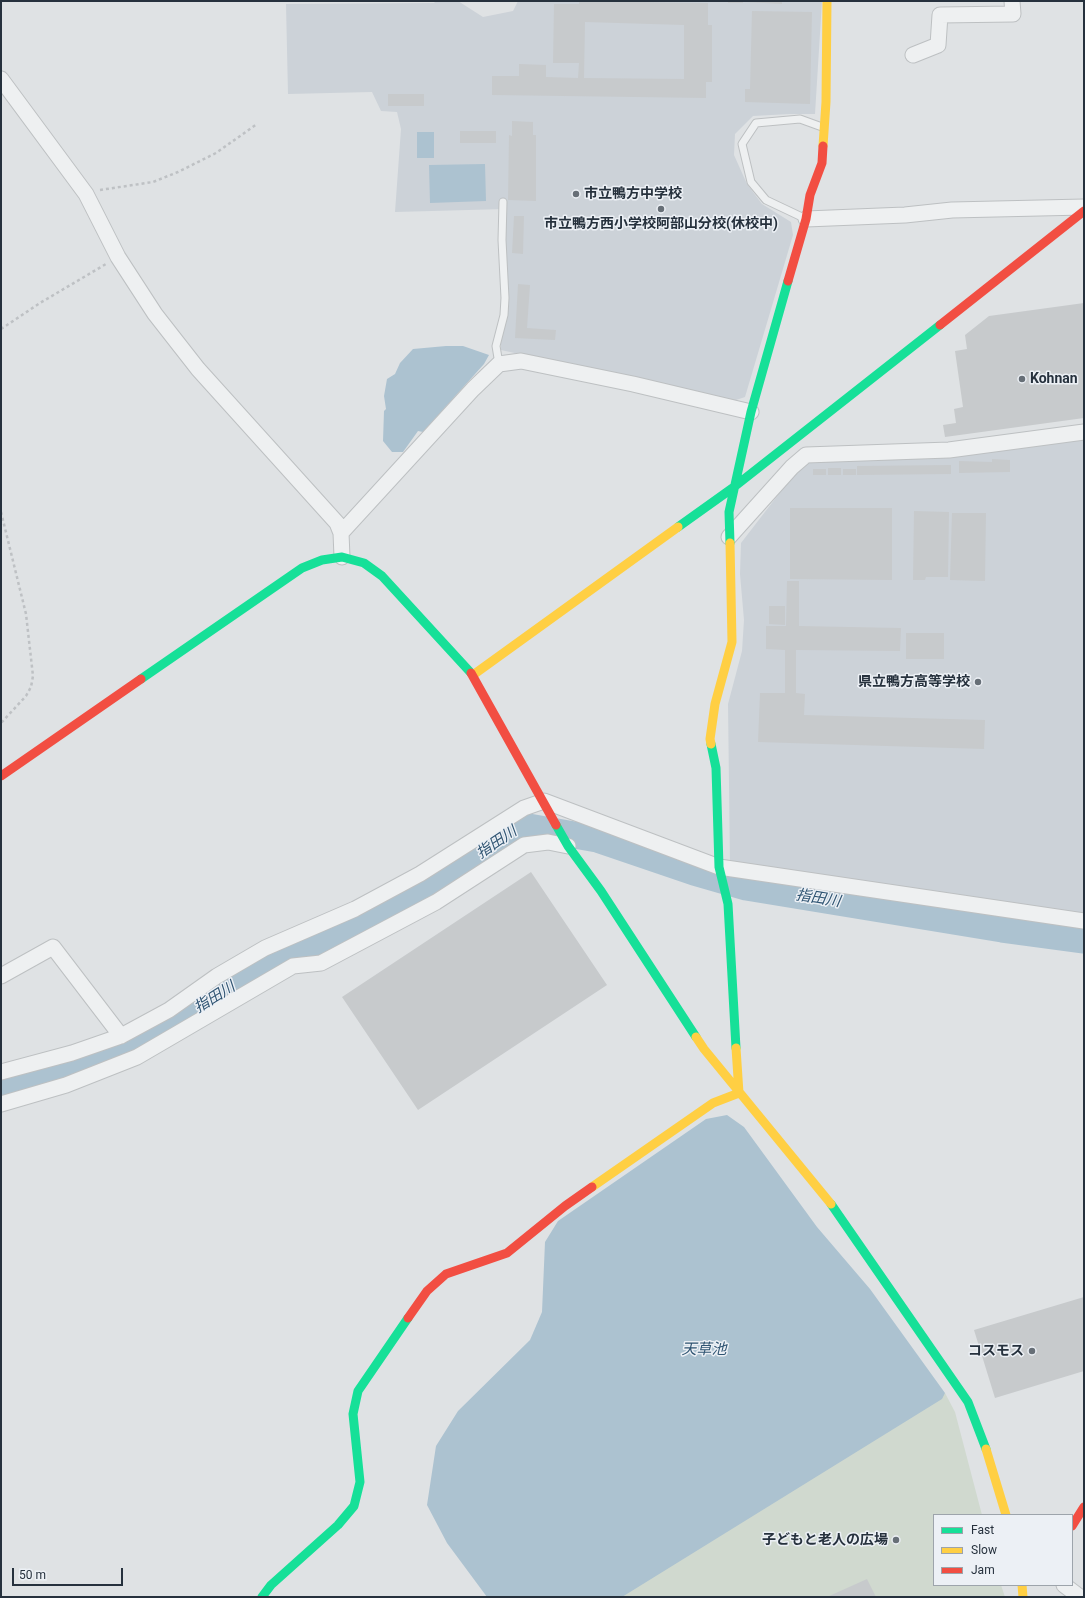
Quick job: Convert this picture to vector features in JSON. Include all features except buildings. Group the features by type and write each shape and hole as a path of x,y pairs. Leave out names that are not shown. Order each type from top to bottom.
{"street":[{"path":"739,1093 728,904 719,867 716,768 710,739 715,704 732,642 729,512 751,412 806,219 810,195 822,163 823,128 826,102 827,1"},
{"path":"913,55 938,45 940,15 1013,14 1012,1"},
{"path":"1,79 88,198 118,257 155,314 198,369 337,523 340,533 342,557"},
{"path":"806,219 905,215 952,210 1084,207"},
{"path":"473,675 734,487 1084,211"},
{"path":"340,533 473,389 499,364 521,361 633,384 751,412"},
{"path":"729,537 792,468 806,455 949,450 1084,432"},
{"path":"1,776 302,568 322,560 342,557 364,563 382,576 473,675 568,846 601,891 704,1049 828,1200 968,1402 981,1432 1006,1514"},
{"path":"1,1072 72,1053 121,1036 169,1010 217,976 265,948 355,909 420,874 524,808 544,801 719,867 1084,921"},
{"path":"1,1104 66,1085 137,1057 293,966 321,963 436,902 524,845 548,842 568,846"},
{"path":"1,976 53,947 121,1036"},
{"path":"262,1597 271,1585 338,1525 354,1506 360,1482 353,1414 358,1391 427,1291 446,1274 507,1253 565,1206 713,1102 739,1093"},
{"path":"1073,1524 1084,1508"},
{"path":"1022,1586 1023,1597"},
{"path":"1065,1586 1080,1597"}],"lane":[{"path":"806,219 766,200 751,182 742,144 756,123 800,119 823,128"},
{"path":"499,364 496,346 504,315 505,298 502,240 503,202"}],"path":[{"path":"88,198 97,191 153,182 178,172 216,153 257,124"},
{"path":"1,330 40,303 118,257"},
{"path":"1,512 26,614 33,676 31,687 26,696 1,723"}],"shaded area":[{"name":"市立鴨方中学校","path":"436,1 458,1 483,17 513,11 518,1 822,1 815,114 753,116 735,134 734,155 747,184 762,204 791,222 793,235 745,397 736,400 718,398 501,350 501,339 508,299 508,272 503,240 505,209 395,212 401,129 397,112 381,111 372,92 288,94 286,4 434,3"},
{"path":"1084,436 1084,916 730,864 728,704 742,651 744,620 740,574 741,543 805,460"},
{"path":"945,1393 955,1412 982,1514 933,1514 933,1586 1001,1586 1005,1597 619,1597"}],"water":[{"path":"417,132 434,132 434,158 417,158"},
{"path":"485,164 486,201 430,203 429,165"},
{"path":"463,346 489,355 484,364 423,432 418,431 403,452 392,452 383,441 384,411 386,409 384,396 387,379 395,374 400,363 413,349"},
{"name":"天草池","path":"727,1115 744,1127 817,1227 870,1289 945,1393 942,1399 622,1597 487,1597 447,1543 427,1505 436,1446 458,1411 530,1340 542,1312 545,1242 558,1221 706,1119"}],"waterway":[{"name":"指田川","path":"1,1085 115,1056 182,1019 277,959 404,906 523,826 597,839 694,872 746,887 1002,929 1084,940"}],"traffic: fast":[{"path":"730,543 729,512 751,412 788,281"},
{"path":"678,527 734,487 940,325"},
{"path":"141,679 302,568 322,560 342,557 364,563 382,576 471,673"},
{"path":"711,744 716,768 719,867 728,904 736,1048"},
{"path":"556,825 568,846 601,891 696,1037"},
{"path":"831,1204 968,1402 986,1449"},
{"path":"262,1597 271,1585 338,1525 354,1506 360,1482 353,1414 358,1391 408,1318"}],"traffic: slow":[{"path":"823,146 826,102 827,1"},
{"path":"473,675 678,527"},
{"path":"711,744 710,739 715,704 732,642 730,543"},
{"path":"696,1037 704,1049 831,1204"},
{"path":"592,1187 713,1103 739,1093 736,1048"},
{"path":"986,1449 1006,1514"},
{"path":"1022,1586 1023,1597"}],"traffic: jam":[{"path":"788,281 806,219 810,195 822,163 823,146"},
{"path":"940,325 1084,211"},
{"path":"471,673 556,825"},
{"path":"1,776 141,679"},
{"path":"408,1318 427,1291 446,1274 507,1253 565,1206 592,1187"},
{"path":"1073,1524 1084,1507"}],"place":[{"name":"市立鴨方中学校","path":"576,194"},
{"name":"市立鴨方西小学校阿部山分校(休校中)","path":"661,209"},
{"name":"Kohnan","path":"1022,379"},
{"name":"県立鴨方高等学校","path":"978,682"},
{"name":"コスモス","path":"1032,1351"},
{"name":"子どもと老人の広場","path":"896,1540"}]}
